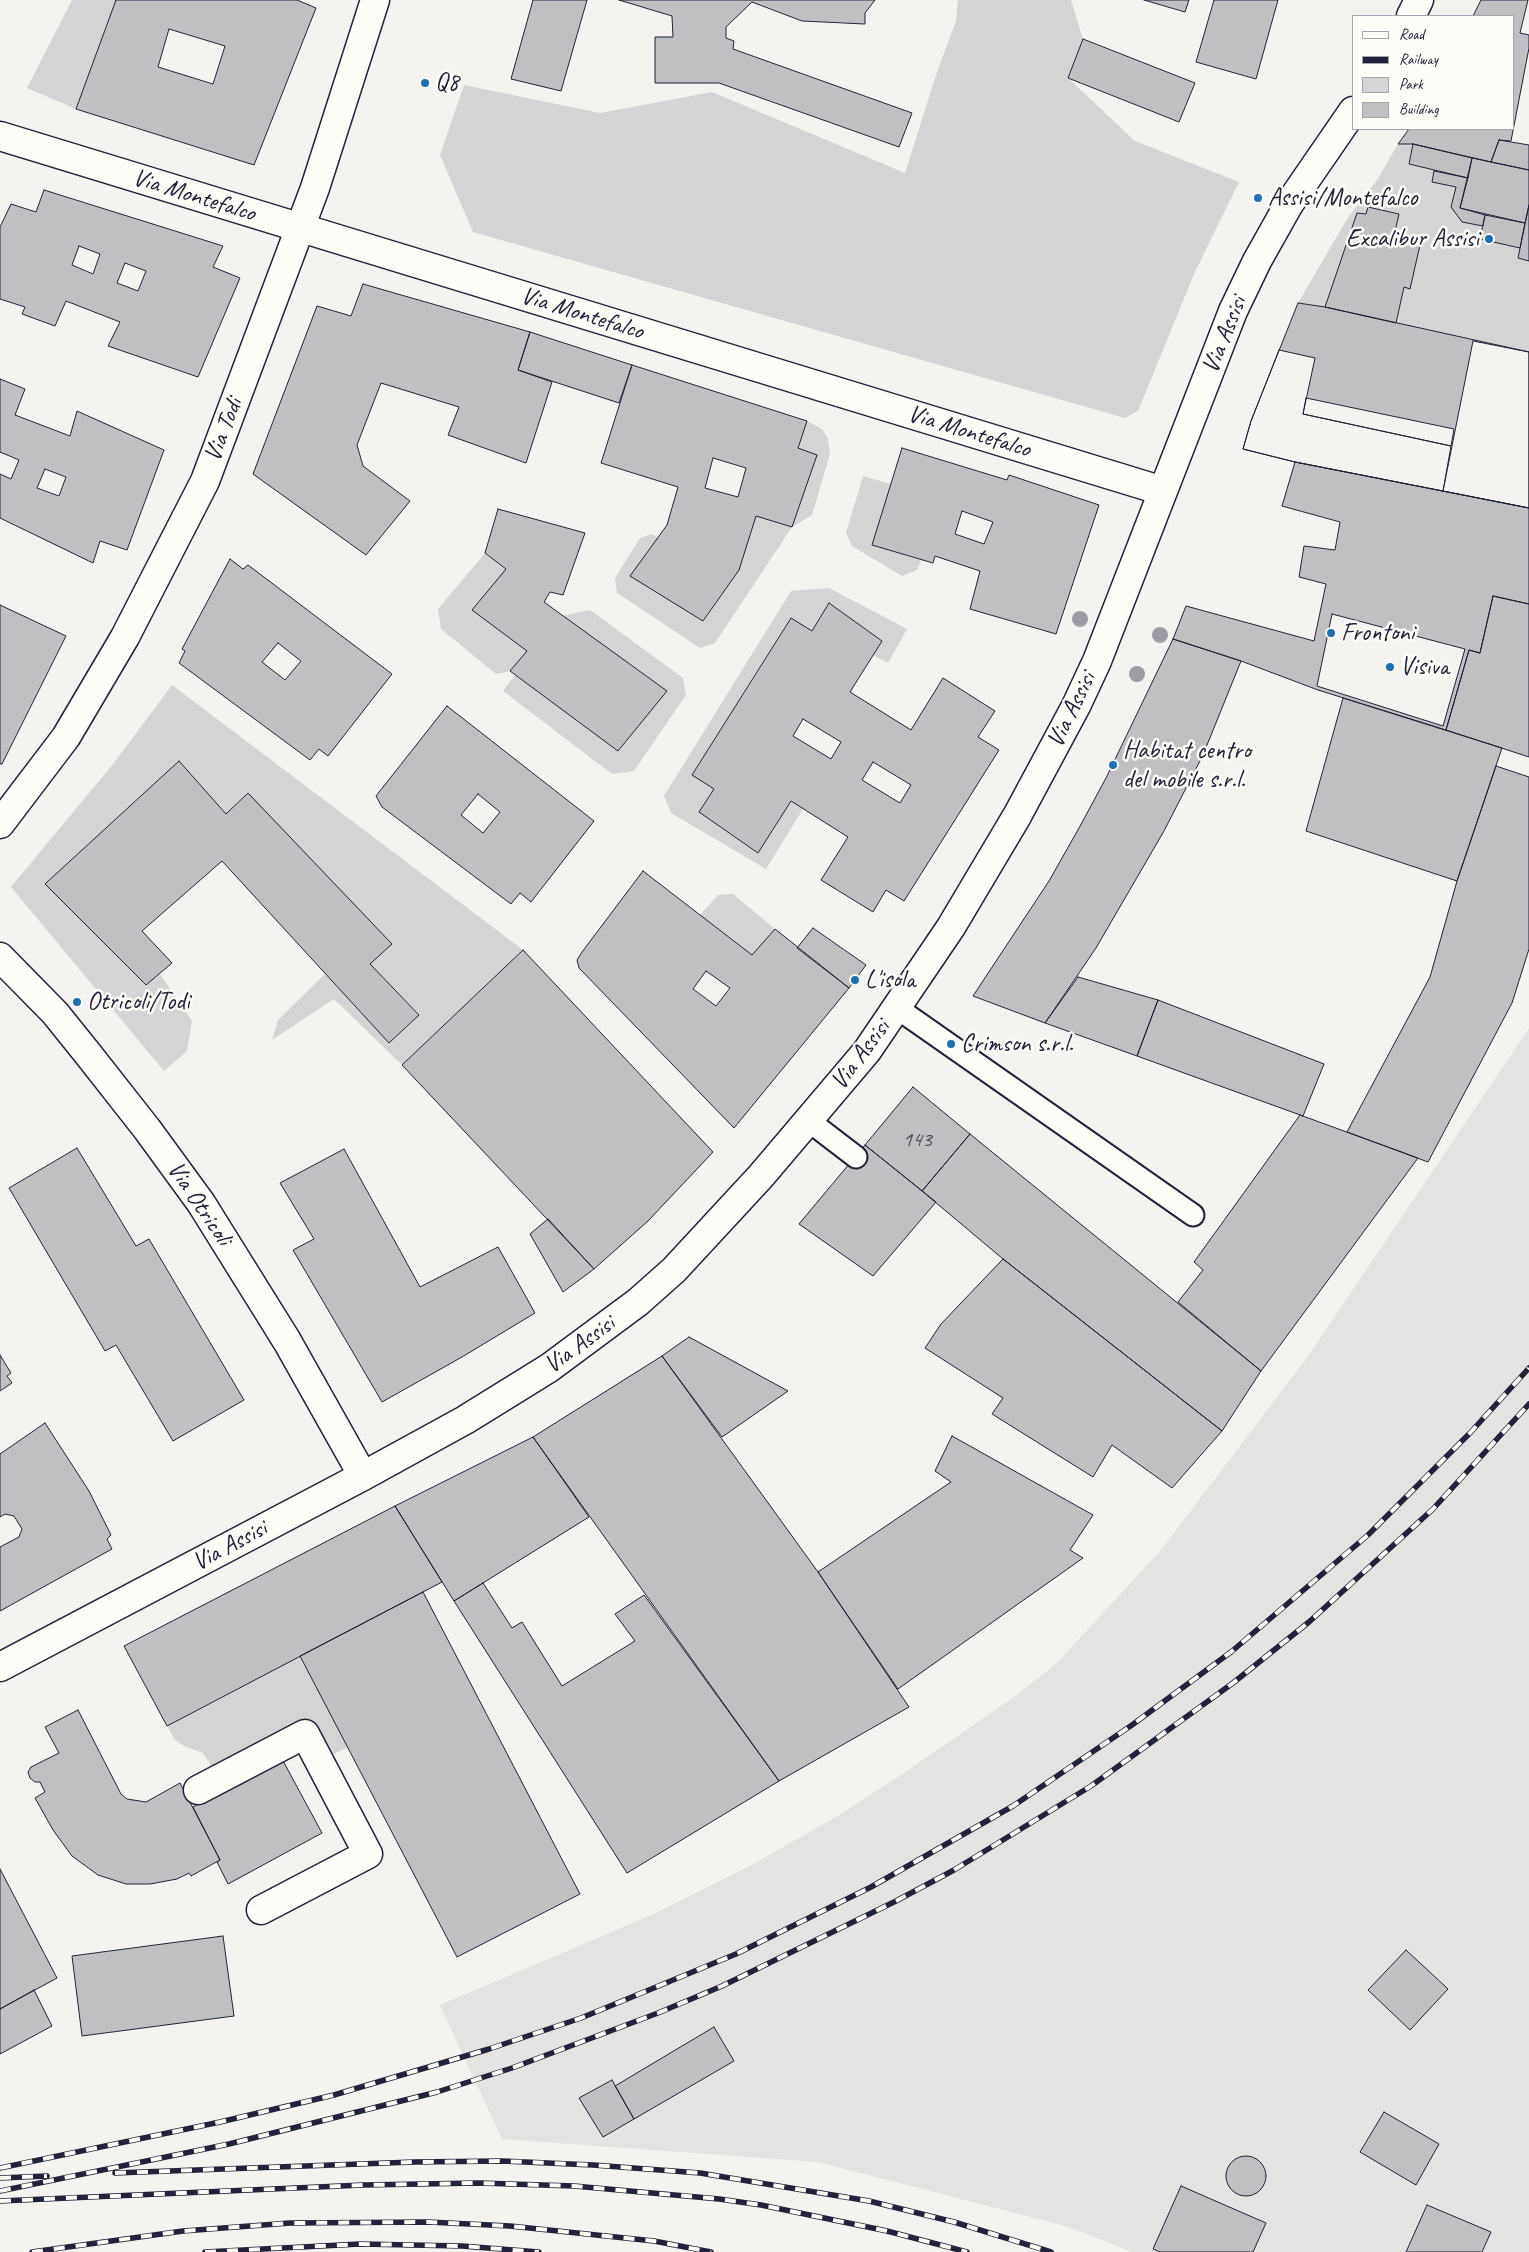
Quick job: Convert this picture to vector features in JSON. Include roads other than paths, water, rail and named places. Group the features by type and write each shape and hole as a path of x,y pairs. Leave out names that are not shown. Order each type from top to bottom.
{"street":[{"name":"Via Todi","path":"0,824 66,737 125,637 205,481 315,188 375,0"},
{"path":"1412,15 1419,0"},
{"name":"Via Assisi","path":"0,1667 363,1476 465,1420 528,1382 571,1353 638,1302 710,1234 809,1121 867,1051 898,1008 951,927 1017,816 1068,723 1097,661 1233,311 1257,261 1289,204 1352,112"},
{"name":"Via Montefalco","path":"0,136 299,229 1164,491"},
{"name":"Via Otricoli","path":"0,957 48,1007 77,1041 147,1129 201,1203 287,1341 363,1476"},
{"path":"198,1790 305,1734 364,1845 368,1854 261,1910"}],"lane":[{"path":"898,1008 1193,1215"},
{"path":"809,1121 856,1157"}],"railway":[{"path":"0,2168 220,2122 334,2095 489,2049 581,2018 736,1954 871,1887 1013,1806 1132,1725 1231,1652 1368,1535 1470,1433 1529,1368"},
{"path":"0,2191 229,2144 437,2092 512,2068 658,2013 722,1986 896,1901 954,1870 1091,1786 1233,1683 1309,1622 1433,1509 1529,1404"},
{"path":"115,2173 414,2162 502,2161 593,2165 700,2173 869,2201 954,2222 1051,2252"},
{"path":"0,2178 47,2176"},
{"path":"0,2201 363,2185 479,2183 574,2186 719,2199 761,2205 887,2231 967,2252"},
{"path":"32,2252 183,2231 290,2223 428,2222 510,2226 654,2241 711,2252"},
{"path":"205,2252 360,2244 462,2246 539,2252"}],"place":[{"name":"Q8","path":"425,83"},
{"name":"Assisi/Montefalco","path":"1258,198"},
{"name":"Excalibur Assisi","path":"1489,239"},
{"name":"Frontoni","path":"1331,633"},
{"name":"Visiva","path":"1390,667"},
{"name":"Habitat centro del mobile s.r.l.","path":"1113,765"},
{"name":"L'isola","path":"855,980"},
{"name":"Otricoli/Todi","path":"77,1002"},
{"name":"Crimson s.r.l.","path":"951,1044"}]}
